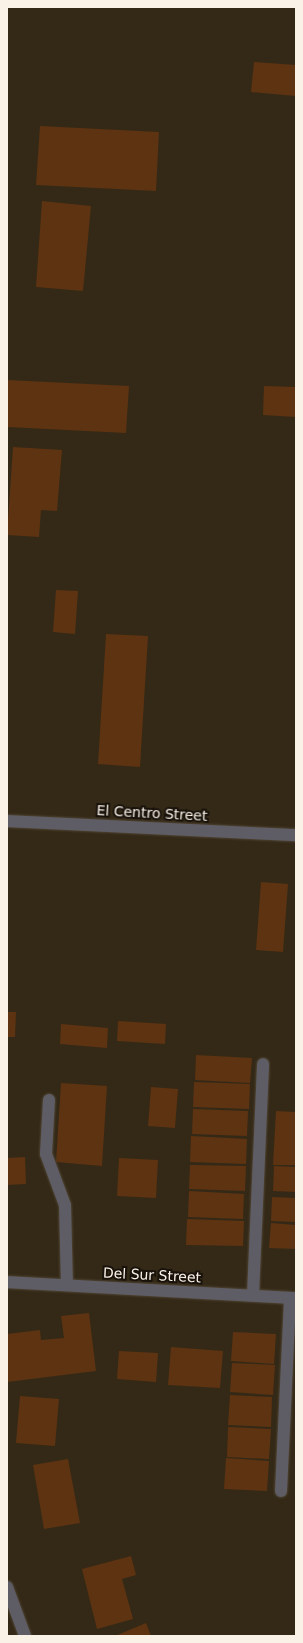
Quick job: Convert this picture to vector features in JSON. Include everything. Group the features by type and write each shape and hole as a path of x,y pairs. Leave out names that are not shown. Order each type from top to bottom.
{"street":[{"name":"El Centro Street","path":"7,821 296,835"},
{"path":"253,1295 263,1064"},
{"path":"49,1100 46,1154 65,1205 68,1242 67,1285"},
{"name":"Del Sur Street","path":"7,1282 293,1298"},
{"path":"281,1490 293,1298"},
{"path":"7,1587 25,1636"}],"building":[{"path":"254,62 296,65 296,96 251,92"},
{"path":"40,126 159,132 156,191 36,185"},
{"path":"42,201 91,206 83,291 36,287"},
{"path":"7,380 129,386 126,433 7,427"},
{"path":"264,386 296,387 296,417 263,415"},
{"path":"13,447 62,450 57,511 41,510 39,537 7,535"},
{"path":"56,590 78,591 75,634 53,632"},
{"path":"106,634 148,636 140,767 98,764"},
{"path":"261,882 288,884 283,952 256,950"},
{"path":"7,1012 16,1012 15,1037 7,1037"},
{"path":"118,1021 166,1024 165,1044 117,1041"},
{"path":"61,1024 108,1028 107,1048 60,1044"},
{"path":"196,1055 252,1058 250,1083 195,1080"},
{"path":"194,1082 250,1084 249,1109 193,1107"},
{"path":"61,1083 107,1086 102,1166 56,1162"},
{"path":"151,1087 178,1089 175,1128 148,1126"},
{"path":"193,1109 248,1111 247,1136 192,1134"},
{"path":"276,1111 296,1112 296,1165 273,1165"},
{"path":"191,1136 247,1139 246,1164 190,1162"},
{"path":"25,1157 26,1184 7,1185 7,1158"},
{"path":"119,1158 158,1160 156,1198 117,1196"},
{"path":"190,1165 246,1166 245,1191 189,1189"},
{"path":"274,1166 296,1167 296,1192 273,1191"},
{"path":"189,1191 244,1194 243,1219 188,1217"},
{"path":"272,1197 296,1198 296,1222 271,1221"},
{"path":"187,1219 244,1221 243,1246 186,1245"},
{"path":"271,1223 296,1225 296,1249 269,1248"},
{"path":"89,1313 96,1371 7,1382 7,1334 40,1330 41,1340 64,1338 61,1316"},
{"path":"233,1332 276,1334 274,1364 231,1361"},
{"path":"171,1347 223,1351 220,1388 168,1385"},
{"path":"119,1351 158,1353 156,1382 117,1379"},
{"path":"232,1363 275,1365 273,1395 230,1392"},
{"path":"230,1395 272,1397 271,1427 228,1425"},
{"path":"20,1396 59,1399 55,1446 16,1443"},
{"path":"228,1427 271,1429 269,1459 227,1457"},
{"path":"226,1458 269,1461 267,1491 224,1489"},
{"path":"68,1459 80,1523 44,1529 33,1465"},
{"path":"131,1556 136,1575 122,1579 133,1619 97,1629 82,1569"},
{"path":"146,1623 151,1636 115,1636"}]}
